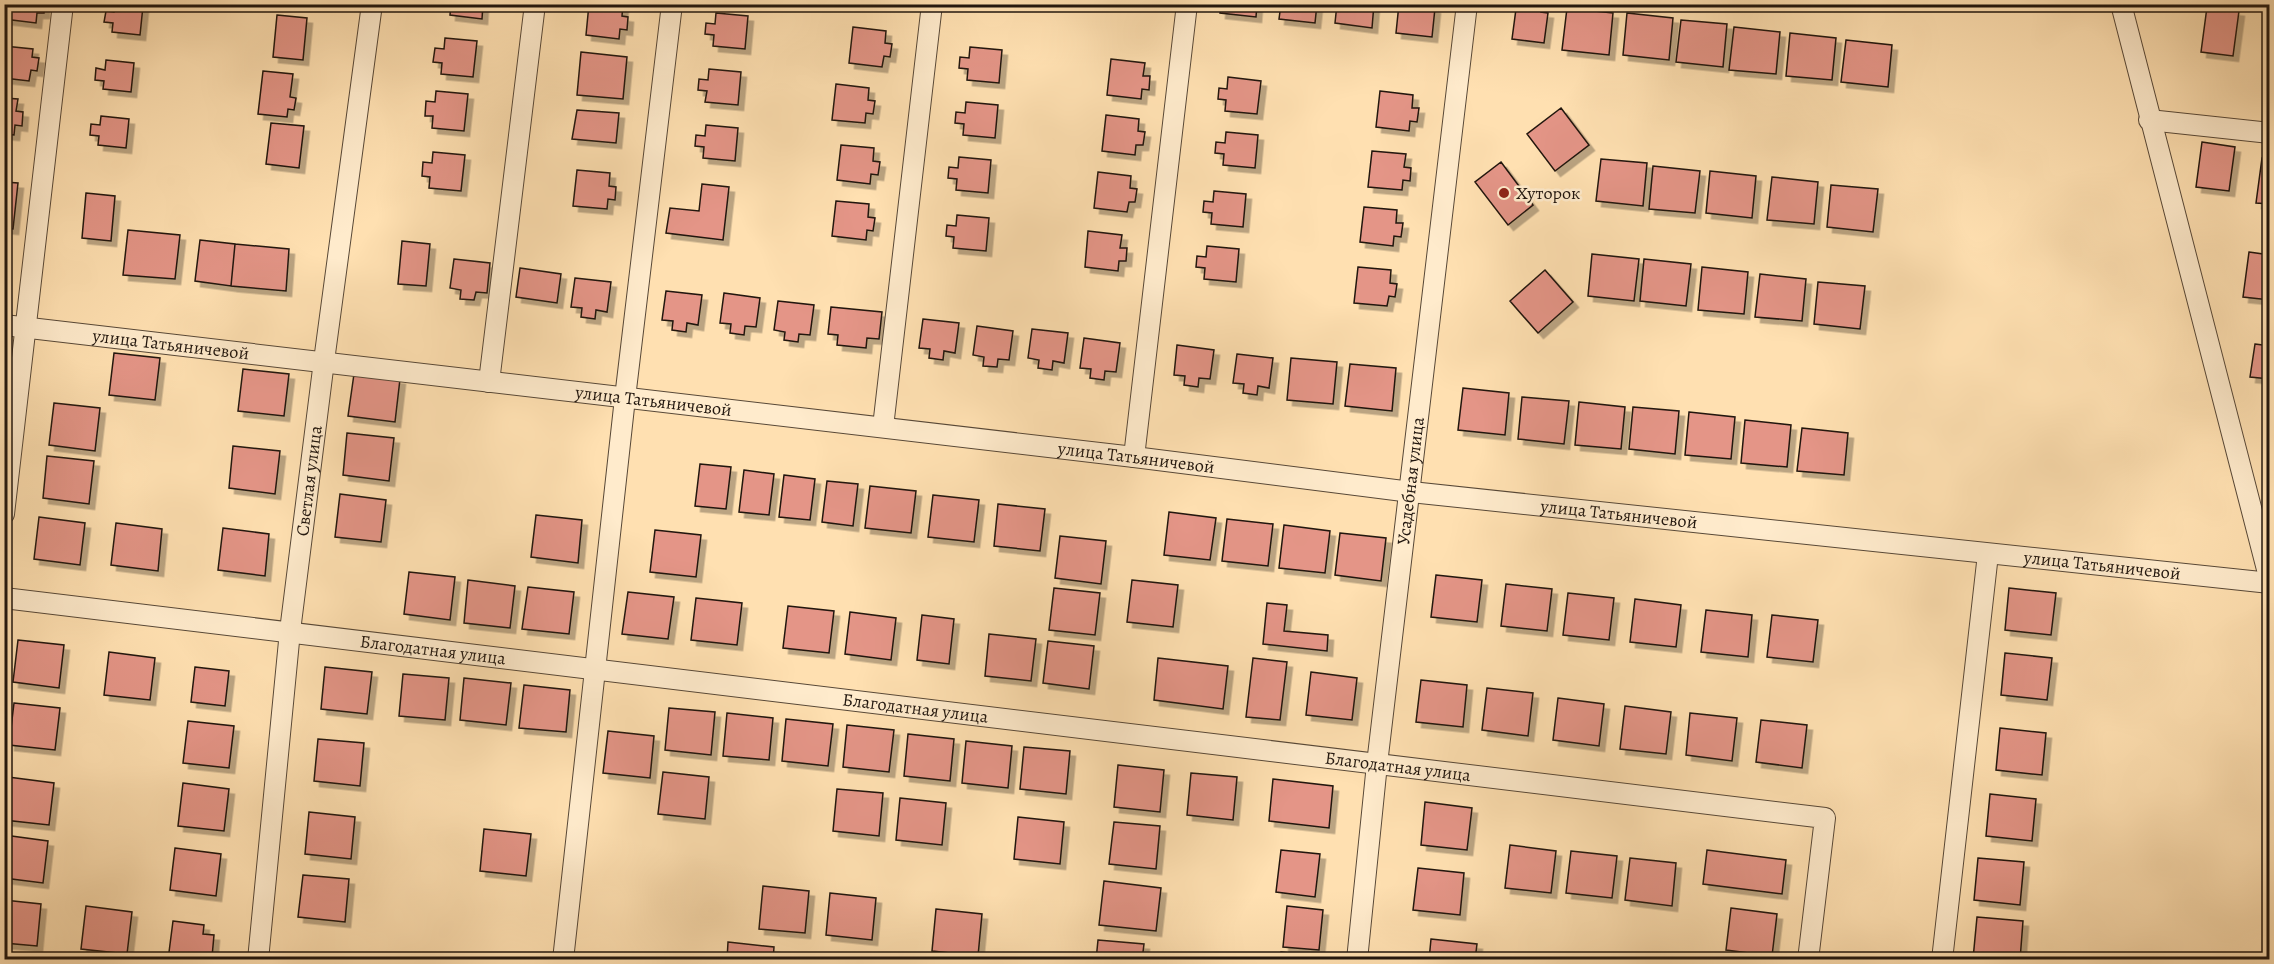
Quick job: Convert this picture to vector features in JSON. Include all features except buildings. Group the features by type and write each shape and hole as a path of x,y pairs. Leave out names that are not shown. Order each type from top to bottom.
{"street":[{"path":"4,514 63,4"},
{"name":"Светлая улица","path":"258,960 290,631 372,4"},
{"path":"489,382 535,4"},
{"path":"563,960 625,398 672,4"},
{"path":"883,427 932,4"},
{"path":"1134,457 1187,4"},
{"name":"Усадебная улица","path":"1357,960 1377,764 1467,4"},
{"path":"2121,4 2270,582"},
{"path":"2150,120 2270,134"},
{"name":"улица Татьяничевой","path":"4,325 883,427 1411,492 2270,582"},
{"path":"1942,960 1988,554"},
{"name":"Благодатная улица","path":"4,598 1825,818 1808,960"}],"place":[{"name":"Хуторок","path":"1504,193"}]}
